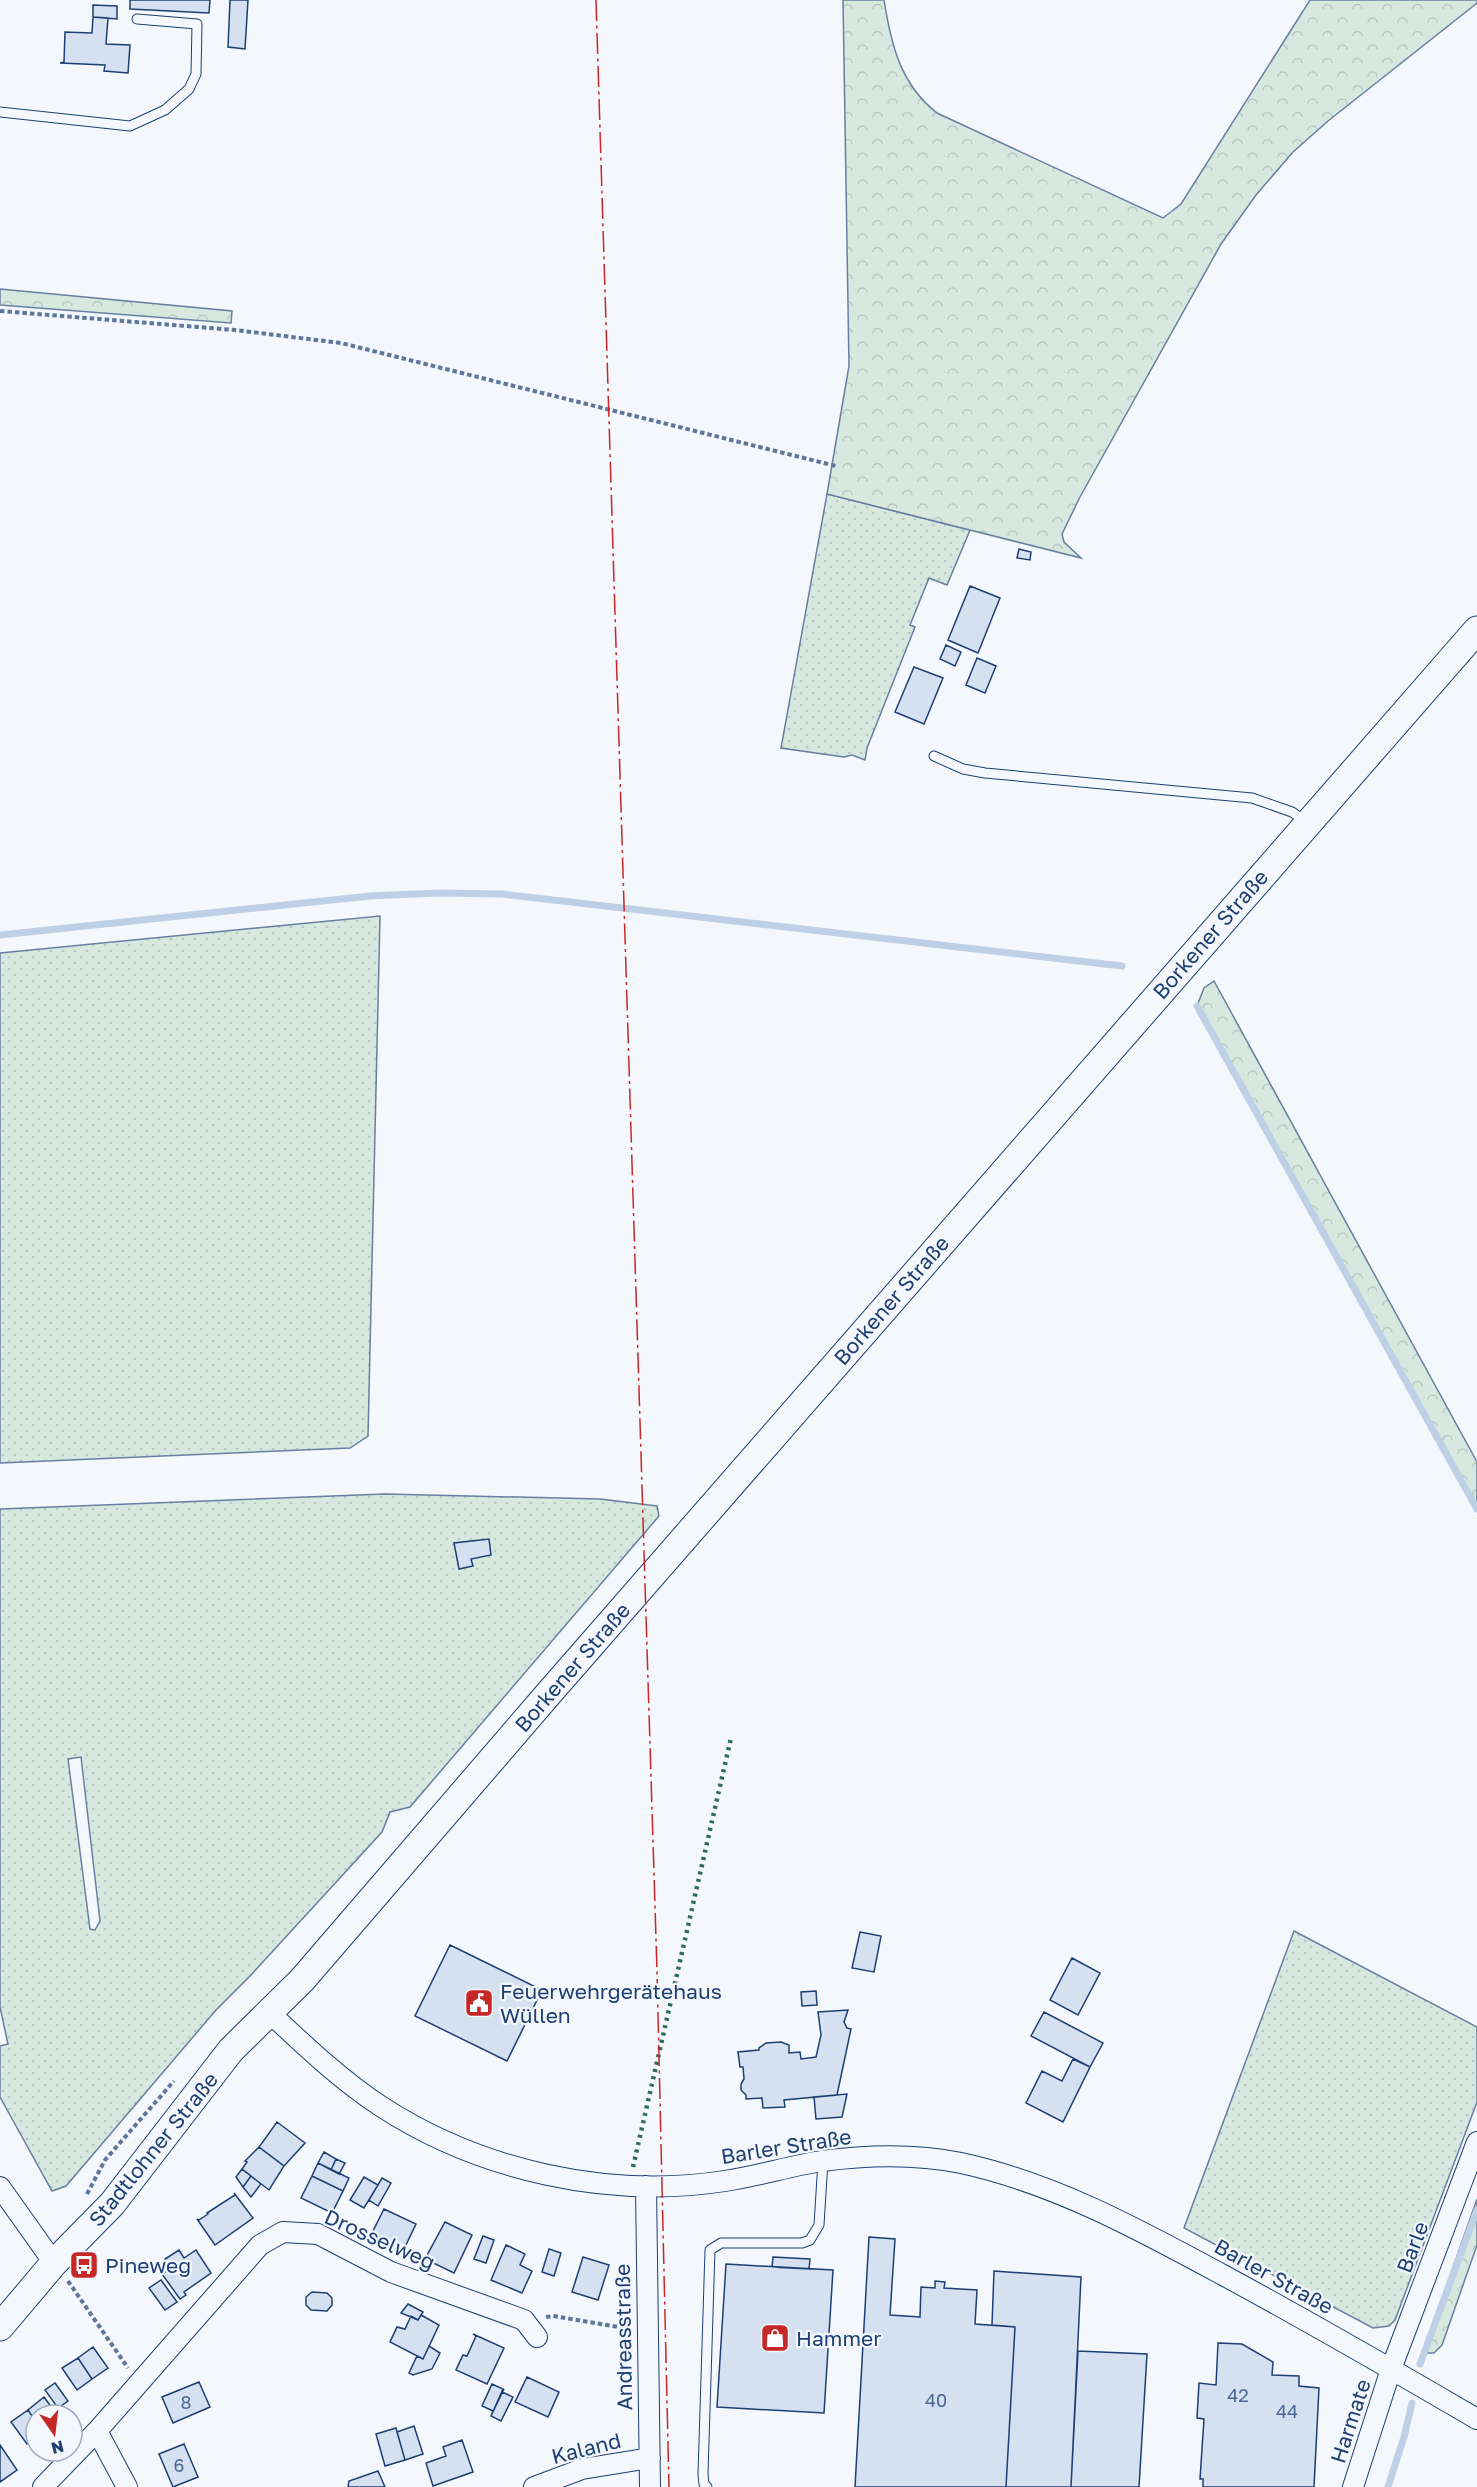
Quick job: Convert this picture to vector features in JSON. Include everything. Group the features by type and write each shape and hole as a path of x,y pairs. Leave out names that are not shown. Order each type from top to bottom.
{"main road":[{"name":"Borkener Straße","path":"308,1973 573,1665 1477,630"},
{"name":"Stadtlohner Straße","path":"0,2326 54,2263 112,2204 231,2050 308,1973"}],"street":[{"name":"Barler Straße","path":"270,2013 328,2066 381,2106 453,2144 535,2173 609,2185 646,2186 725,2181 823,2161 876,2157 958,2162 1020,2179 1062,2195 1132,2227 1315,2325 1477,2418"},
{"name":"Barle","path":"1391,2369 1477,2142"},
{"name":"Andreasstraße","path":"646,2186 650,2487"},
{"path":"0,2187 54,2263"},
{"name":"Drosselweg","path":"43,2487 97,2431 260,2245 283,2232 318,2234 391,2272 524,2320"},
{"path":"524,2320 537,2337"},
{"name":"Harmate","path":"1353,2487 1391,2369"},
{"path":"97,2431 127,2487"},
{"name":"Kaland","path":"534,2487 582,2469 650,2458"}],"lane":[{"path":"0,112 130,126 165,110 189,89 196,74 197,24 137,19"},
{"path":"934,756 963,769 985,773 1252,798 1292,812 1307,822"},
{"path":"707,2487 704,2484 703,2474 710,2250 721,2243 802,2243 810,2240 819,2225 823,2161"}],"path":[{"path":"0,311 235,330 340,343 836,466"},
{"path":"54,2263 139,2383"},
{"path":"524,2320 553,2316 647,2332"}],"green space":[{"path":"843,0 884,0 899,62 914,89 937,113 1163,218 1181,204 1310,0 1477,0 1477,3 1328,121 1293,152 1256,195 1221,244 1080,497 1062,534 1064,542 1081,558 827,494 849,366"},
{"path":"0,289 232,311 231,323 0,305"},
{"path":"827,494 970,530 947,585 929,578 910,625 915,627 867,748 865,760 852,755 844,757 781,748"},
{"path":"380,916 368,1436 350,1448 0,1463 0,953"},
{"path":"1214,981 1477,1462 1477,1509 1197,1006 1204,988"},
{"path":"385,1494 600,1499 657,1506 659,1516 410,1807 390,1812 382,1832 216,2010 66,2186 52,2191 0,2097 0,2046 8,2044 0,2007 0,1509","holes":["81,1757 100,1921 95,1930 90,1929 68,1759"]},
{"path":"1294,1931 1477,2027 1477,2102 1395,2320 1389,2326 1373,2328 1184,2228"},
{"path":"1477,2199 1477,2245 1442,2345 1434,2353 1423,2353"}],"building":[{"path":"130,0 210,0 209,13 130,9"},
{"path":"230,0 248,0 245,49 228,47"},
{"path":"93,5 117,6 117,19 93,17"},
{"path":"93,17 108,18 106,44 130,45 128,73 104,71 105,65 60,63 64,62 65,32 92,33"},
{"path":"1019,549 1031,552 1030,560 1017,558"},
{"path":"970,586 1000,598 978,653 948,640"},
{"path":"946,645 961,652 955,666 940,659"},
{"path":"977,658 996,666 985,693 966,685"},
{"path":"914,667 943,678 924,724 895,712"},
{"path":"489,1539 491,1555 471,1559 473,1566 459,1569 454,1543"},
{"path":"860,1932 881,1936 874,1972 852,1968"},
{"name":"Feuerwehrgerätehaus Wüllen","path":"450,1945 542,1990 507,2061 415,2016"},
{"path":"1072,1958 1100,1973 1078,2015 1050,2000"},
{"path":"816,1991 817,2005 802,2006 801,1992"},
{"path":"848,2010 844,2022 847,2028 851,2029 837,2095 784,2100 785,2107 763,2108 762,2098 746,2099 746,2095 741,2090 744,2079 738,2052 759,2050 766,2043 781,2042 789,2045 789,2053 800,2052 801,2059 816,2057 821,2035 818,2012"},
{"path":"1044,2012 1103,2043 1090,2067 1031,2036"},
{"path":"1073,2059 1090,2067 1063,2122 1026,2103 1042,2071 1062,2081"},
{"path":"847,2094 842,2117 816,2119 814,2097"},
{"path":"277,2122 305,2143 284,2166 259,2147"},
{"path":"259,2147 284,2166 269,2190 242,2169 247,2162 245,2161"},
{"path":"324,2152 336,2159 331,2170 318,2163"},
{"path":"336,2159 345,2163 339,2174 331,2170"},
{"path":"318,2163 349,2178 343,2191 312,2176"},
{"path":"242,2169 251,2176 243,2187 236,2177"},
{"path":"251,2176 261,2184 251,2197 243,2187"},
{"path":"312,2176 343,2191 332,2213 301,2198"},
{"path":"364,2177 378,2185 364,2208 350,2200"},
{"path":"382,2178 391,2183 378,2206 369,2200"},
{"path":"234,2193 253,2218 215,2245 197,2219 208,2214 235,2195"},
{"path":"384,2209 416,2224 404,2249 372,2233"},
{"path":"445,2222 472,2235 454,2273 425,2259"},
{"path":"483,2236 494,2240 486,2263 474,2259"},
{"path":"869,2237 895,2239 890,2315 920,2317 921,2287 935,2288 935,2281 945,2282 944,2288 977,2290 975,2324 1015,2327 1006,2487 855,2487"},
{"path":"506,2245 525,2254 520,2265 532,2271 522,2293 491,2280"},
{"path":"549,2249 561,2253 554,2276 542,2272"},
{"path":"179,2250 184,2258 196,2250 211,2273 184,2292 186,2295 180,2299 162,2274 171,2268 165,2259"},
{"path":"583,2257 609,2265 598,2300 572,2292"},
{"path":"773,2257 810,2259 809,2269 772,2267"},
{"name":"Hammer","path":"726,2264 833,2270 824,2413 717,2407"},
{"path":"994,2271 1081,2277 1071,2487 1006,2487 1015,2327 992,2325"},
{"path":"161,2280 177,2302 165,2310 149,2288"},
{"path":"312,2292 327,2293 332,2298 332,2305 327,2311 311,2310 306,2305 306,2297"},
{"path":"408,2304 423,2312 418,2320 401,2313"},
{"path":"421,2315 439,2325 423,2359 390,2342 397,2327 405,2329 411,2316 418,2320"},
{"path":"473,2334 504,2348 487,2384 456,2370 463,2355 467,2356 476,2336"},
{"path":"1218,2343 1242,2344 1273,2362 1272,2375 1299,2376 1299,2386 1319,2388 1314,2487 1203,2487 1203,2479 1200,2479 1204,2419 1197,2418 1199,2383 1216,2385"},
{"path":"429,2346 440,2353 432,2369 413,2375 409,2373 417,2356 423,2359"},
{"path":"93,2347 108,2368 92,2379 78,2358"},
{"path":"1078,2351 1147,2354 1139,2487 1071,2487"},
{"path":"78,2358 92,2379 77,2390 62,2368"},
{"path":"527,2377 559,2392 548,2417 515,2402"},
{"path":"199,2382 210,2407 173,2423 162,2397"},
{"path":"55,2383 68,2401 54,2403 45,2390"},
{"path":"492,2384 503,2389 491,2416 493,2411 482,2406"},
{"path":"502,2392 513,2397 501,2421 491,2416"},
{"path":"44,2397 48,2403 37,2403"},
{"path":"24,2413 24,2440 11,2422"},
{"path":"414,2426 423,2454 405,2460 397,2432"},
{"path":"396,2428 405,2460 385,2466 376,2434"},
{"path":"462,2440 473,2472 433,2486 426,2463 446,2456 443,2447"},
{"path":"184,2444 198,2477 173,2487 159,2454"},
{"path":"0,2445 17,2470 0,2482"},
{"path":"378,2471 385,2487 348,2487 349,2481"}],"waterway":[{"path":"0,935 370,896 438,893 502,894 1122,966"},
{"path":"1197,1006 1477,1509"},
{"path":"1420,2364 1477,2210"},
{"path":"1388,2487 1412,2403"}],"hedge":[{"path":"633,2167 731,1738"}],"power":[{"path":"596,0 657,1971 669,2487"}],"place":[{"name":"Feuerwehrgerätehaus Wüllen","path":"479,2003"},
{"name":"Pineweg","path":"84,2265"},
{"name":"Hammer","path":"775,2338"}]}
